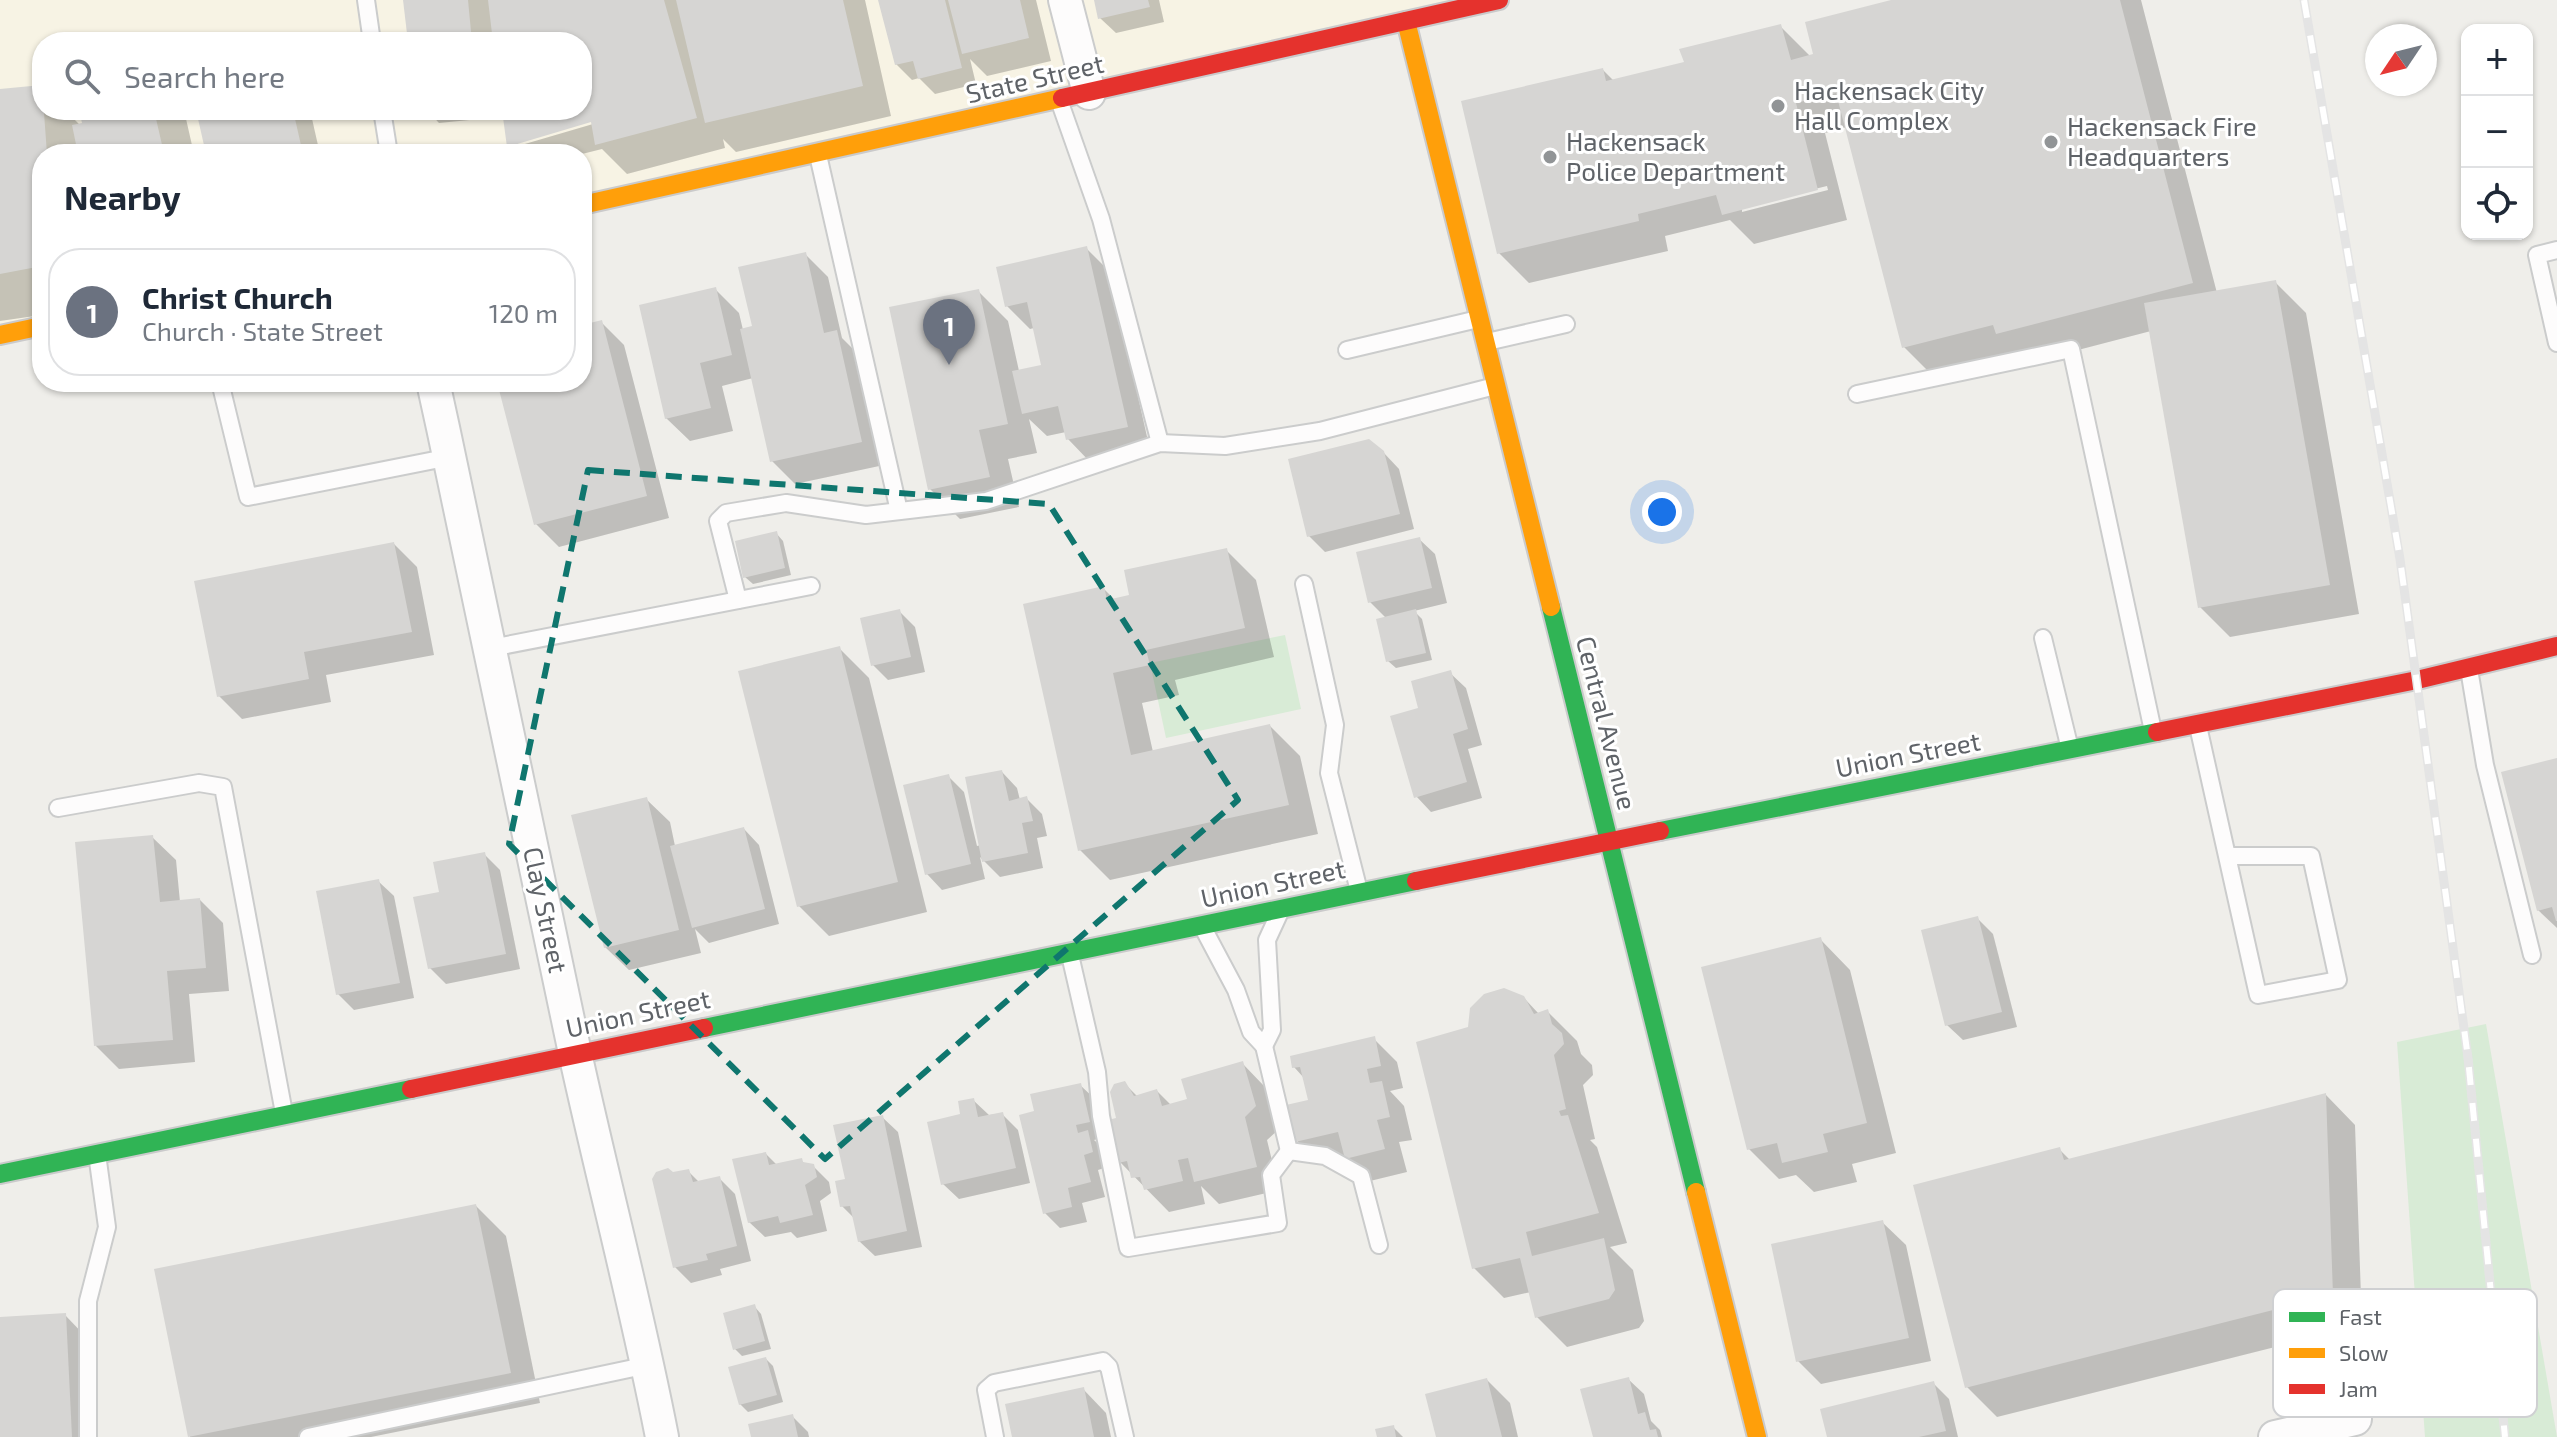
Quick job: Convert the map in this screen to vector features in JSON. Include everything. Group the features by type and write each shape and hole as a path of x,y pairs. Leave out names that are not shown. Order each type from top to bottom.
{"street":[{"path":"1065,0 1074,97"},
{"name":"State Street","path":"592,203 1499,0"},
{"name":"Central Avenue","path":"1406,21 1757,1437"},
{"path":"0,335 32,328"},
{"name":"Clay Street","path":"435,392 575,1054 662,1437"},
{"name":"Union Street","path":"0,1174 1609,841 2469,668 2557,646"},
{"path":"2275,1437 2355,1419"}],"lane":[{"path":"366,0 371,32"},
{"path":"1074,97 1101,219 1160,443"},
{"path":"384,120 387,144"},
{"path":"818,153 899,511"},
{"path":"2557,250 2537,255 2557,343"},
{"path":"1347,350 1479,319"},
{"path":"1486,342 1566,324"},
{"path":"1857,394 2071,349 2153,733"},
{"path":"738,600 718,521 726,513 786,503 866,515 986,501 1160,443 1225,446 1320,431 1496,386"},
{"path":"222,392 248,497 450,457"},
{"path":"1304,584 1335,725 1329,773 1359,893"},
{"path":"491,648 811,586"},
{"path":"2043,638 2070,749"},
{"path":"2469,668 2485,765 2532,955"},
{"path":"2197,724 2258,995 2338,980 2311,856 2227,856"},
{"path":"58,808 199,783 223,787 284,1115"},
{"path":"1264,1046 1272,1030 1267,940 1281,909"},
{"path":"1201,925 1236,990 1251,1032 1264,1046 1289,1151"},
{"path":"1070,952 1097,1072 1101,1116 1128,1248 1278,1223 1271,1175 1289,1151"},
{"path":"1289,1151 1325,1156 1361,1176 1379,1245"},
{"path":"88,1437 88,1301 107,1227 97,1154"},
{"path":"995,1437 986,1390 994,1383 1103,1361 1109,1367 1125,1437"},
{"path":"308,1437 648,1365"}],"highlighted area":[{"path":"588,470 1049,504 1238,800 825,1159 509,844"}],"shaded area":[{"path":"0,0 1499,0 592,203 592,144 32,144 32,328 0,335"}],"green space":[{"path":"1285,635 1301,709 1166,738 1150,663"},
{"path":"2486,1024 2532,1289 2415,1289 2397,1042"},
{"path":"2537,1321 2557,1437 2425,1437 2424,1417 2537,1417"}],"building":[{"path":"403,0 468,0 471,32 407,32"},
{"path":"488,0 664,0 697,118 595,145 591,122 517,144 507,144 503,120 592,120 592,32 492,32"},
{"path":"676,0 843,0 863,86 705,123"},
{"path":"878,0 945,0 962,68 918,79 913,61 895,65"},
{"path":"948,0 1020,0 1029,38 962,54"},
{"path":"1094,0 1148,0 1150,7 1098,19"},
{"path":"1891,0 2120,0 2193,283 1996,334 1993,325 1902,348 1836,93 1796,103 1818,190 1722,215 1716,195 1638,214 1639,221 1497,254 1461,101 1603,68 1606,81 1684,62 1679,49 1781,24 1791,60 1813,54 1805,22"},
{"path":"32,86 32,120 45,120 46,144 32,144 32,268 0,274 0,89"},
{"path":"81,120 156,120 162,144 76,144 72,125 82,123"},
{"path":"198,120 295,120 301,144 204,144"},
{"path":"1087,246 1128,427 1066,440 1058,406 1022,414 1012,371 1041,365 1027,302 1005,307 996,267"},
{"path":"806,252 824,333 837,330 862,442 770,462 740,329 752,326 738,267"},
{"path":"2276,280 2330,585 2198,608 2144,303"},
{"path":"716,287 732,355 700,363 711,408 665,419 639,305"},
{"path":"979,289 1008,424 979,430 990,477 928,490 889,307"},
{"path":"602,320 647,496 534,525 500,392 592,392 592,322"},
{"path":"1369,439 1384,451 1400,514 1307,537 1288,459"},
{"path":"777,531 785,568 743,578 735,541"},
{"path":"1420,537 1432,588 1368,603 1356,552"},
{"path":"394,542 412,632 304,652 309,679 217,697 194,581"},
{"path":"1227,548 1245,628 1146,650 1150,665 1113,673 1131,755 1270,724 1289,805 1078,851 1023,604 1104,586 1107,600 1129,595 1124,570"},
{"path":"900,609 911,657 871,666 860,618"},
{"path":"1416,609 1426,653 1386,662 1376,619"},
{"path":"840,646 898,882 797,907 738,671"},
{"path":"1451,670 1468,729 1453,734 1467,782 1414,798 1390,716 1418,708 1411,681"},
{"path":"2557,758 2556,921 2552,907 2537,911 2501,772"},
{"path":"1002,770 1009,801 1027,796 1033,821 1022,823 1028,853 982,862 965,777"},
{"path":"949,774 971,864 925,875 903,785"},
{"path":"647,797 679,930 604,948 571,815"},
{"path":"744,827 765,909 692,928 670,846"},
{"path":"153,835 160,902 200,898 206,968 167,971 173,1040 94,1046 75,842"},
{"path":"485,852 506,954 428,969 413,897 439,892 433,862"},
{"path":"379,879 400,983 336,995 316,891"},
{"path":"1978,916 2002,1012 1945,1026 1921,930"},
{"path":"1821,937 1867,1123 1823,1134 1828,1152 1782,1163 1777,1143 1747,1150 1701,967"},
{"path":"1504,988 1524,996 1534,1014 1548,1009 1552,1024 1562,1033 1564,1044 1554,1055 1566,1109 1559,1111 1561,1116 1568,1115 1599,1213 1526,1232 1532,1256 1604,1238 1615,1290 1609,1299 1535,1318 1520,1258 1472,1269 1416,1042 1468,1027 1470,1008 1484,994"},
{"path":"1375,1036 1381,1066 1367,1069 1370,1083 1382,1081 1390,1117 1377,1120 1385,1149 1345,1159 1338,1132 1295,1142 1286,1105 1308,1100 1300,1067 1292,1068 1290,1056"},
{"path":"1243,1061 1256,1106 1245,1117 1257,1167 1194,1182 1188,1158 1178,1160 1183,1181 1144,1190 1140,1177 1131,1178 1127,1161 1118,1163 1108,1120 1116,1118 1110,1092 1114,1084 1125,1081 1134,1096 1157,1089 1162,1106 1187,1099 1181,1079"},
{"path":"1081,1083 1090,1122 1076,1125 1078,1133 1088,1130 1093,1152 1084,1155 1091,1182 1068,1188 1072,1207 1043,1214 1019,1115 1034,1111 1030,1094"},
{"path":"2326,1093 2333,1289 2273,1289 2273,1310 1965,1388 1913,1185 2060,1147 2064,1160"},
{"path":"974,1098 978,1117 1003,1112 1016,1168 941,1185 927,1122 960,1114 958,1101"},
{"path":"883,1115 907,1231 858,1242 850,1206 840,1207 835,1181 845,1179 833,1125"},
{"path":"766,1152 769,1165 802,1158 803,1162 814,1164 817,1177 805,1185 813,1215 780,1223 778,1216 748,1223 732,1159"},
{"path":"668,1168 673,1172 689,1169 693,1182 720,1176 737,1246 706,1254 708,1260 673,1268 652,1179 656,1172"},
{"path":"476,1204 511,1373 188,1437 154,1269"},
{"path":"1883,1220 1909,1338 1796,1362 1771,1244"},
{"path":"755,1304 765,1341 733,1350 723,1313"},
{"path":"66,1313 72,1437 0,1437 0,1317"},
{"path":"766,1357 777,1395 739,1405 728,1367"},
{"path":"1629,1377 1638,1414 1645,1412 1650,1430 1656,1429 1658,1437 1593,1437 1580,1389"},
{"path":"1487,1378 1502,1437 1436,1437 1425,1394"},
{"path":"1934,1381 1946,1431 1919,1437 1827,1437 1820,1409"},
{"path":"1084,1387 1094,1437 1012,1437 1005,1404"},
{"path":"793,1414 798,1437 751,1437 748,1424"},
{"path":"1394,1425 1396,1437 1377,1437 1375,1429"}],"railway":[{"path":"2304,0 2400,559 2468,1058 2491,1289"},
{"path":"2503,1417 2505,1437"}],"traffic: fast":[{"path":"1551,607 1696,1192"},
{"path":"1660,831 2157,732"},
{"path":"704,1028 1416,881"},
{"path":"0,1174 411,1089"}],"traffic: slow":[{"path":"1406,21 1551,607"},
{"path":"592,203 1062,98"},
{"path":"0,335 32,328"},
{"path":"1696,1192 1757,1437"}],"traffic: jam":[{"path":"1062,98 1499,0"},
{"path":"2157,732 2417,680 2557,646"},
{"path":"1416,881 1660,831"},
{"path":"411,1089 704,1028"}],"place":[{"name":"Hackensack City Hall Complex","path":"1778,106"},
{"name":"Hackensack Fire Headquarters","path":"2051,142"},
{"name":"Hackensack Police Department","path":"1550,157"},
{"name":"Christ Church","path":"949,365"}]}
